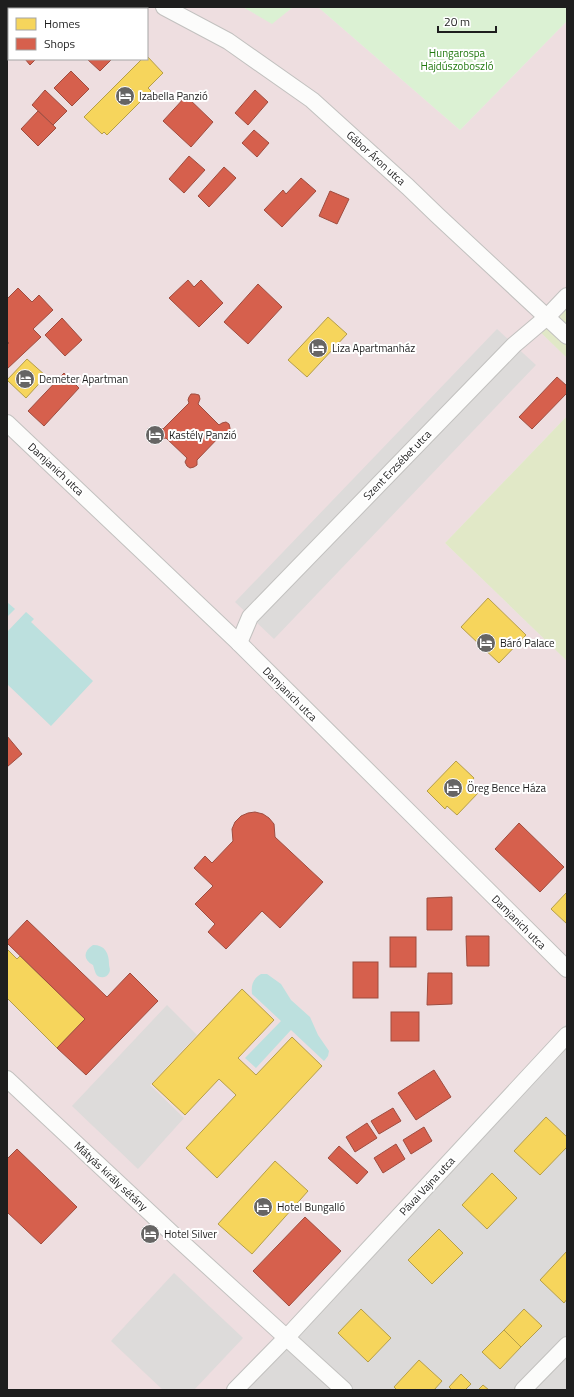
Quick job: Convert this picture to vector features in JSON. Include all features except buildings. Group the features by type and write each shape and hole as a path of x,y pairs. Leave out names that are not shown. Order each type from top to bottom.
{"street":[{"name":"Gábor Áron utca","path":"164,7 228,41 312,100 408,187 567,336"},
{"name":"Szent Erzsébet utca","path":"239,643 250,617 514,345 547,317 567,296"},
{"name":"Damjanich utca","path":"7,423 239,643 567,969"},
{"name":"Pávai Vajna utca","path":"235,1390 287,1337 567,1034"},
{"name":"Mátyás király sétány","path":"7,1079 344,1390"},
{"path":"523,1390 567,1345"}],"shaded area":[{"path":"7,7 243,7 272,23 293,7 318,7 460,130 567,21 567,290 533,325 567,358 567,416 445,543 567,661 567,1023 229,1390 7,1390"},
{"path":"497,329 536,365 274,639 235,602"},
{"path":"167,1005 197,1035 150,1085 184,1118 138,1169 72,1106"},
{"path":"567,1023 567,1390 229,1390"},
{"path":"174,1273 243,1338 194,1390 163,1390 111,1341"}],"green space":[{"path":"243,7 293,7 272,24"},
{"name":"Hungarospa Hajdúszoboszló","path":"318,7 567,7 567,21 460,130"},
{"path":"567,290 567,358 533,325"},
{"path":"567,416 567,661 445,543"}],"water":[{"path":"7,602 15,609 7,617"},
{"path":"26,612 34,619 31,622 93,681 51,726 7,684 7,632"},
{"path":"93,945 101,946 106,950 110,971 105,977 97,976 93,965 87,961 87,950"},
{"path":"261,974 267,974 281,984 291,1000 310,1017 318,1035 329,1051 328,1056 324,1061 291,1030 256,1068 245,1058 281,1021 252,994 253,982"}],"place":[{"name":"Izabella Panzió","path":"125,96"},
{"name":"Liza Apartmanház","path":"318,348"},
{"name":"Demeter Apartman","path":"25,379"},
{"name":"Kastély Panzió","path":"155,435"},
{"name":"Báró Palace","path":"486,643"},
{"name":"Öreg Bence Háza","path":"453,788"},
{"name":"Hotel Bungalló","path":"263,1207"},
{"name":"Hotel Silver","path":"150,1234"}]}
